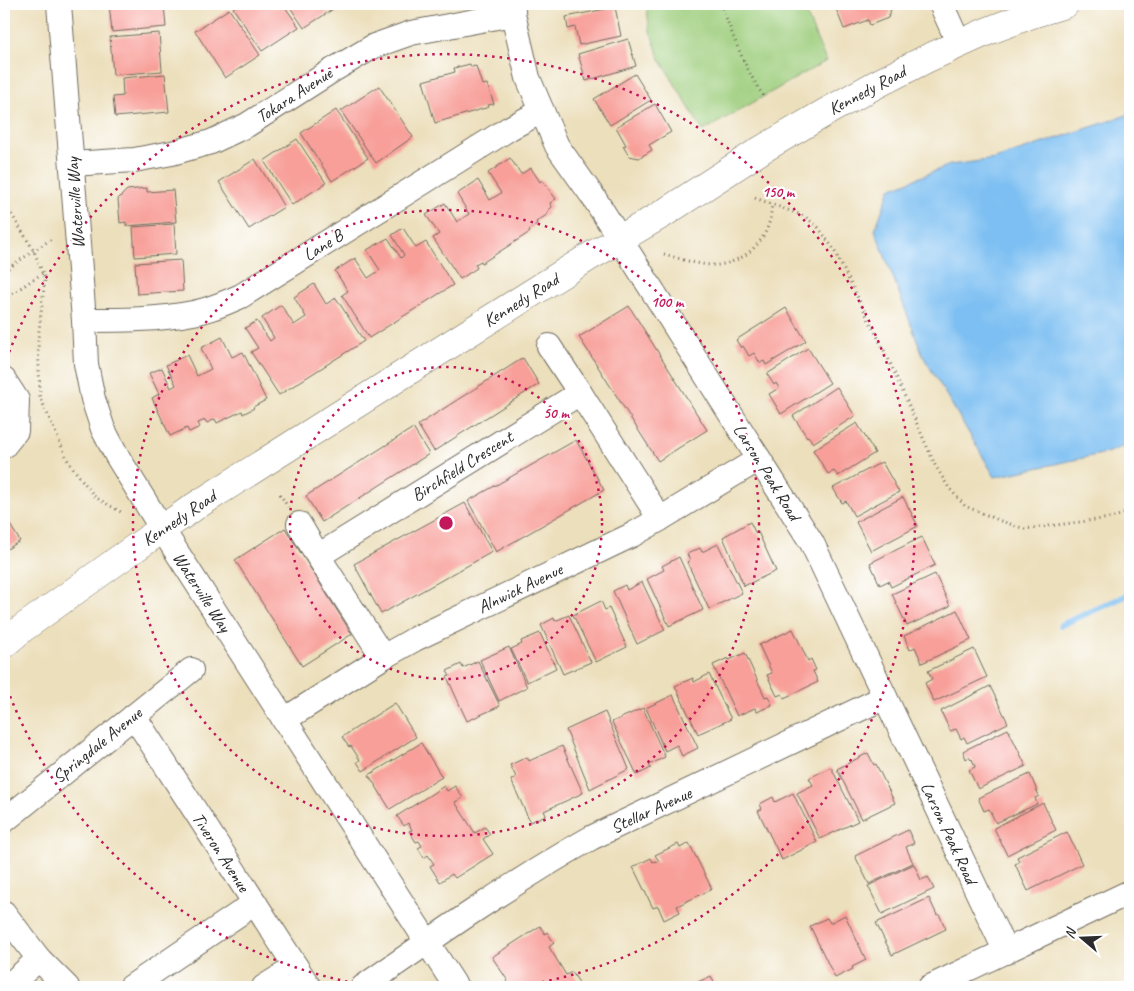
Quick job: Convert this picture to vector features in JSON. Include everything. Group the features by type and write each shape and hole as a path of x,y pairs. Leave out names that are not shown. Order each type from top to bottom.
{"main road":[{"name":"Kennedy Road","path":"4,644 23,628 194,507 472,330 661,215 760,150 883,81 959,44 1035,13 1065,4"}],"street":[{"name":"Waterville Way","path":"59,4 86,364 93,399 103,429 117,456 162,529 456,987"},
{"path":"941,4 959,44"},
{"name":"Tokara Avenue","path":"72,164 134,160 172,154 211,142 247,125 374,46 411,34 513,9"},
{"name":"Larson Peak Road","path":"513,9 528,78 557,146 594,198 812,543 1006,952"},
{"name":"Lane B","path":"84,320 116,320 194,313 216,307 241,296 510,128 542,111"},
{"path":"549,346 660,519"},
{"path":"4,380 17,400 16,431 4,446"},
{"name":"Birchfield Crescent","path":"318,556 580,393"},
{"name":"Alnwick Avenue","path":"284,720 383,657 415,639 632,535 759,459"},
{"path":"298,524 383,657"},
{"name":"Springdale Avenue","path":"4,821 191,670"},
{"name":"Stellar Avenue","path":"364,987 454,924 591,838 885,697"},
{"name":"Tiveron Avenue","path":"134,716 309,987"},
{"path":"930,987 1130,892"},
{"path":"130,987 255,903"},
{"path":"4,913 39,959 67,987"},
{"path":"7,987 39,959"},
{"path":"264,987 296,967"}],"path":[{"path":"720,4 756,84 766,98"},
{"path":"4,196 6,205 34,251 45,279 38,338 40,397 68,463 95,497 121,512"},
{"path":"755,198 804,216 818,227 833,248 888,358 935,465 949,488 966,506 1025,529 1111,518 1130,512"},
{"path":"664,254 699,263 717,265 734,261 750,252 762,238 770,222 772,204"},
{"path":"4,271 53,238"},
{"path":"4,299 43,273"}],"green space":[{"path":"646,4 802,4 826,61 703,131 660,59 650,31"}],"water":[{"path":"1130,114 1130,444 1106,453 995,477 923,356 875,230 890,189 950,165 995,159"}],"building":[{"path":"109,4 164,4 166,27 112,32"},
{"path":"239,4 283,4 299,27 262,51 233,8"},
{"path":"288,4 341,4 304,28"},
{"path":"834,4 891,4 892,6 888,18 870,25 868,20 844,29"},
{"path":"615,7 621,36 579,45 575,27 568,29 566,17"},
{"path":"229,9 260,55 225,78 195,31"},
{"path":"159,33 162,71 113,75 110,37"},
{"path":"628,39 636,66 586,81 578,54"},
{"path":"470,64 471,67 476,66 482,85 487,84 494,104 435,123 423,81 455,72 454,68"},
{"path":"165,74 169,112 115,117 113,97 123,96 122,78"},
{"path":"635,74 651,100 610,125 594,99"},
{"path":"379,86 413,137 376,163 341,111"},
{"path":"655,104 671,132 649,145 652,150 639,158 629,156 623,146 626,145 616,127"},
{"path":"336,110 368,158 332,181 301,133"},
{"path":"297,139 326,183 292,205 264,161"},
{"path":"510,158 521,174 531,168 540,182 542,180 556,199 550,203 552,207 547,212 548,214 536,222 537,224 529,230 530,232 482,263 481,261 475,264 477,268 460,279 433,238 439,234 426,215 445,203 457,222 469,214 457,194 478,180 490,200 501,193 488,173"},
{"path":"255,159 284,207 249,229 219,182"},
{"path":"147,188 147,192 173,190 176,222 126,226 126,222 120,223 118,199 127,190"},
{"path":"174,224 176,254 135,257 133,227"},
{"path":"403,228 416,248 426,242 453,285 369,338 342,295 348,291 335,271 355,258 368,278 380,270 367,250 388,238 401,258 404,255 392,235"},
{"path":"181,260 183,291 137,294 135,263"},
{"path":"314,284 326,304 336,298 364,341 279,395 251,352 258,348 245,328 257,321 270,341 274,338 262,318 281,305 294,325 306,317 294,297"},
{"path":"629,306 707,430 658,461 579,337"},
{"path":"786,308 806,341 766,365 764,361 760,363 754,353 749,356 743,346 741,348 736,340"},
{"path":"222,337 232,357 243,352 266,400 243,414 242,411 217,423 215,419 207,423 205,420 198,423 200,427 189,432 187,428 170,436 152,398 159,394 149,373 162,368 171,388 176,385 166,365 187,355 197,376 211,369 201,348"},
{"path":"808,348 830,383 781,414 769,394 779,388 776,383 774,385 767,374"},
{"path":"523,358 539,384 434,451 418,425"},
{"path":"837,387 855,416 813,443 793,416"},
{"path":"857,423 875,453 838,476 834,471 828,474 813,450"},
{"path":"413,428 429,454 322,522 306,496"},
{"path":"576,440 604,490 496,552 468,501"},
{"path":"882,462 899,492 854,516 846,501 842,503 833,488"},
{"path":"903,497 918,526 871,551 856,522"},
{"path":"465,503 492,552 381,614 354,564"},
{"path":"4,515 20,541 4,551"},
{"path":"750,522 756,534 758,532 776,571 744,586 723,537"},
{"path":"285,528 352,634 302,666 235,560"},
{"path":"922,537 935,565 891,587 888,581 880,585 870,563"},
{"path":"718,544 742,593 709,609 687,562 690,560 687,554 700,548 702,552"},
{"path":"679,557 703,610 669,626 647,579 664,570 662,566"},
{"path":"935,574 950,606 907,626 892,594"},
{"path":"642,582 665,630 637,644 613,591 625,585 627,590"},
{"path":"601,601 605,610 609,608 627,647 596,662 573,615"},
{"path":"957,610 971,640 922,663 915,647 910,650 904,636"},
{"path":"569,615 591,662 563,674 541,625 554,618 555,621"},
{"path":"793,629 808,661 811,659 816,670 813,671 818,682 784,698 782,694 777,696 767,675 772,673 759,645"},
{"path":"540,633 556,668 527,682 511,649 522,644 521,641"},
{"path":"509,647 527,687 499,701 480,660"},
{"path":"974,649 987,677 934,702 925,683 932,679 928,671"},
{"path":"745,653 765,697 768,696 772,705 757,712 755,708 737,716 713,665"},
{"path":"478,661 500,706 467,721 447,677 450,676 447,671 461,664 463,668"},
{"path":"709,674 731,719 698,734 675,686 693,678 694,682"},
{"path":"990,686 1008,723 967,743 964,737 961,739 956,729 950,731 941,711"},
{"path":"673,695 698,748 682,756 677,745 665,751 646,708"},
{"path":"395,703 416,737 363,771 357,762 360,760 351,746 349,747 342,737"},
{"path":"643,708 665,757 649,765 651,768 637,775 612,722"},
{"path":"605,712 629,769 590,789 566,730"},
{"path":"1008,729 1026,766 978,789 969,770 975,767 972,759 969,757 966,759 963,751"},
{"path":"421,743 442,777 390,809 369,775"},
{"path":"562,746 583,793 544,811 546,815 530,822 511,780 516,777 510,765 527,757 529,761"},
{"path":"868,753 874,765 876,764 895,803 862,819 837,769"},
{"path":"831,767 858,821 820,839 797,793 813,785 809,778"},
{"path":"1030,774 1039,796 1035,798 1037,804 996,823 989,809 984,811 978,798"},
{"path":"444,786 447,791 455,786 463,798 455,802 475,833 485,827 490,834 483,839 493,854 455,878 452,874 440,882 430,866 434,864 428,855 424,858 418,848 422,846 419,841 416,842 409,831 412,830 408,823 404,826 397,816"},
{"path":"793,793 817,842 782,860 758,811 762,809 760,804 773,797 775,802"},
{"path":"1043,803 1056,830 1007,855 994,828"},
{"path":"908,830 914,843 906,847 913,863 869,884 855,856"},
{"path":"1067,832 1082,864 1028,891 1015,864 1019,862 1017,857"},
{"path":"689,843 712,889 677,906 680,912 664,920 658,906 653,908 633,867 651,858 653,862 657,862 659,861 655,855 678,844 680,848"},
{"path":"914,864 921,880 928,877 934,889 882,914 868,886"},
{"path":"929,898 946,929 892,955 876,923"},
{"path":"845,915 866,960 835,978 810,926 827,918 830,923"},
{"path":"540,926 545,934 547,932 554,943 549,947 566,975 572,972 582,987 509,987 506,982 508,981 492,957"},
{"path":"711,976 716,987 687,987"}],"waterway":[{"path":"1061,625 1130,594"}]}
